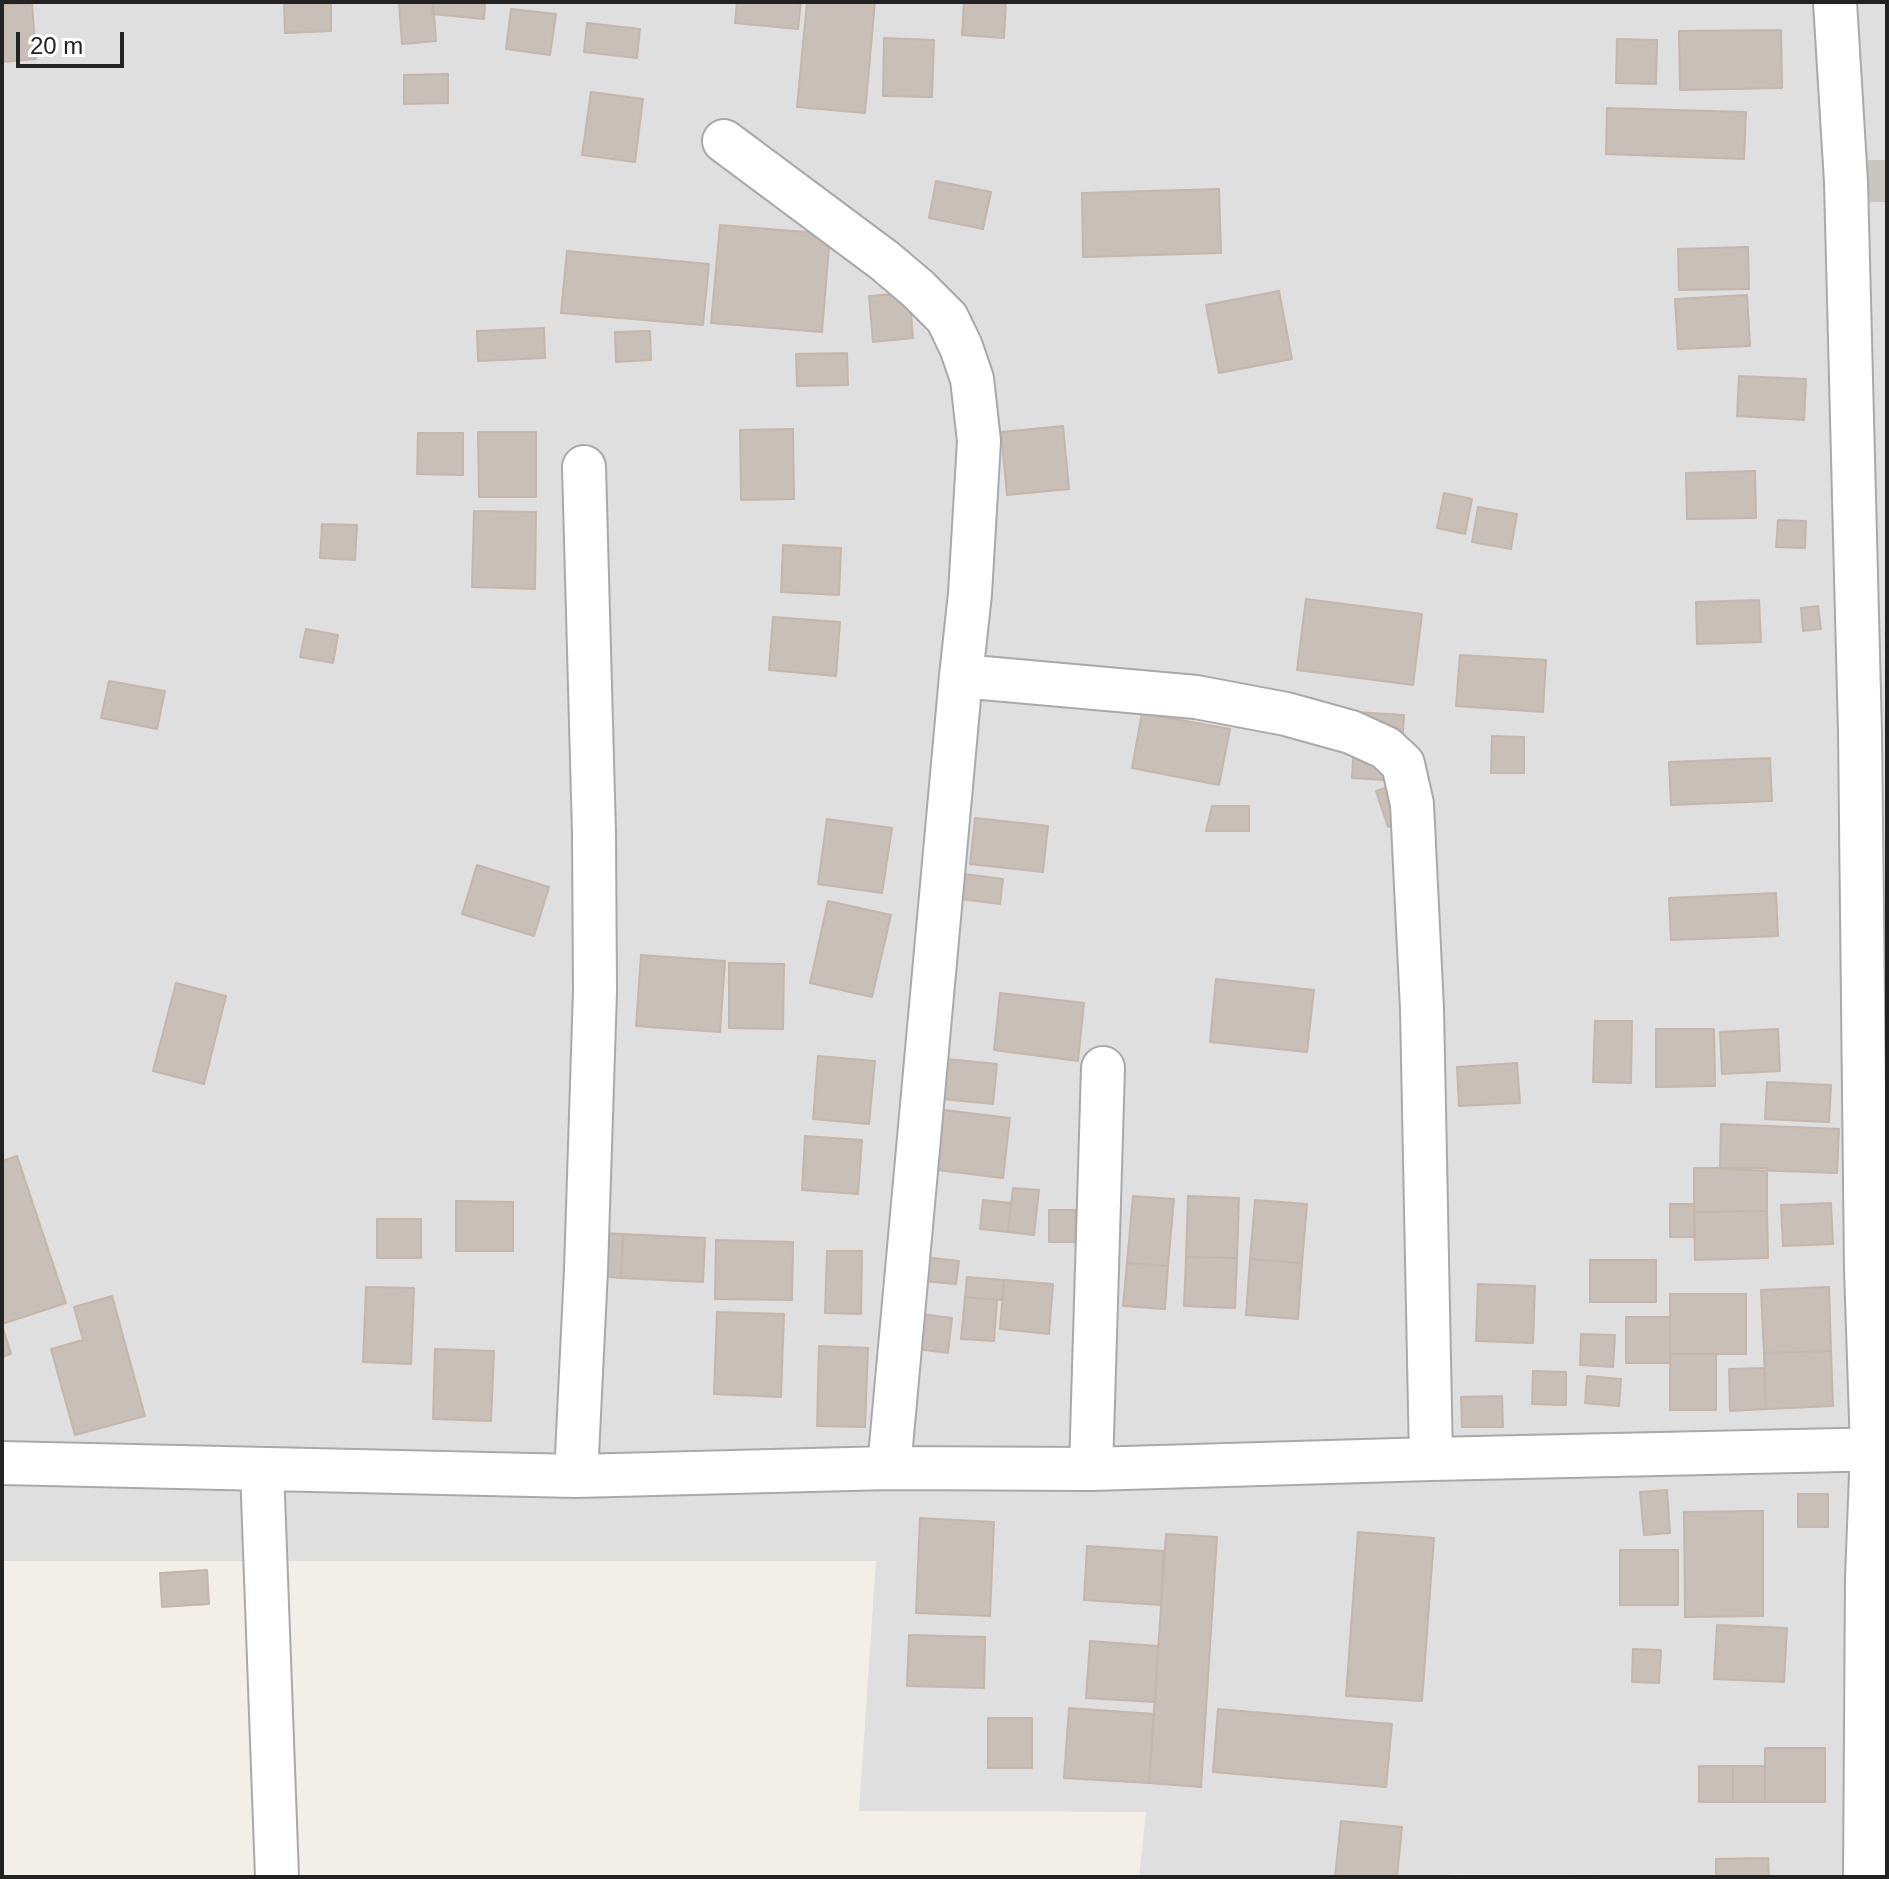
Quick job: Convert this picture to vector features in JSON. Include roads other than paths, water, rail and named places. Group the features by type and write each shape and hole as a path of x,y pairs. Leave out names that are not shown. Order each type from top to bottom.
{"street":[{"path":"1835,2 1857,182 1866,1269 1879,1449 1867,1578 1865,1877"},
{"path":"724,141 918,289 947,318 972,379 979,441 970,594 889,1468"},
{"path":"576,1476 595,991 584,467"},
{"path":"961,676 1196,697 1286,714 1351,732 1386,748 1403,764 1412,804 1422,1009 1431,1459"},
{"path":"1091,1469 1103,1068"},
{"path":"2,1463 576,1476 889,1468 1091,1469 1879,1449"},
{"path":"262,1469 277,1877"}],"tunnel":[{"path":"1868,181 1887,181"}]}
